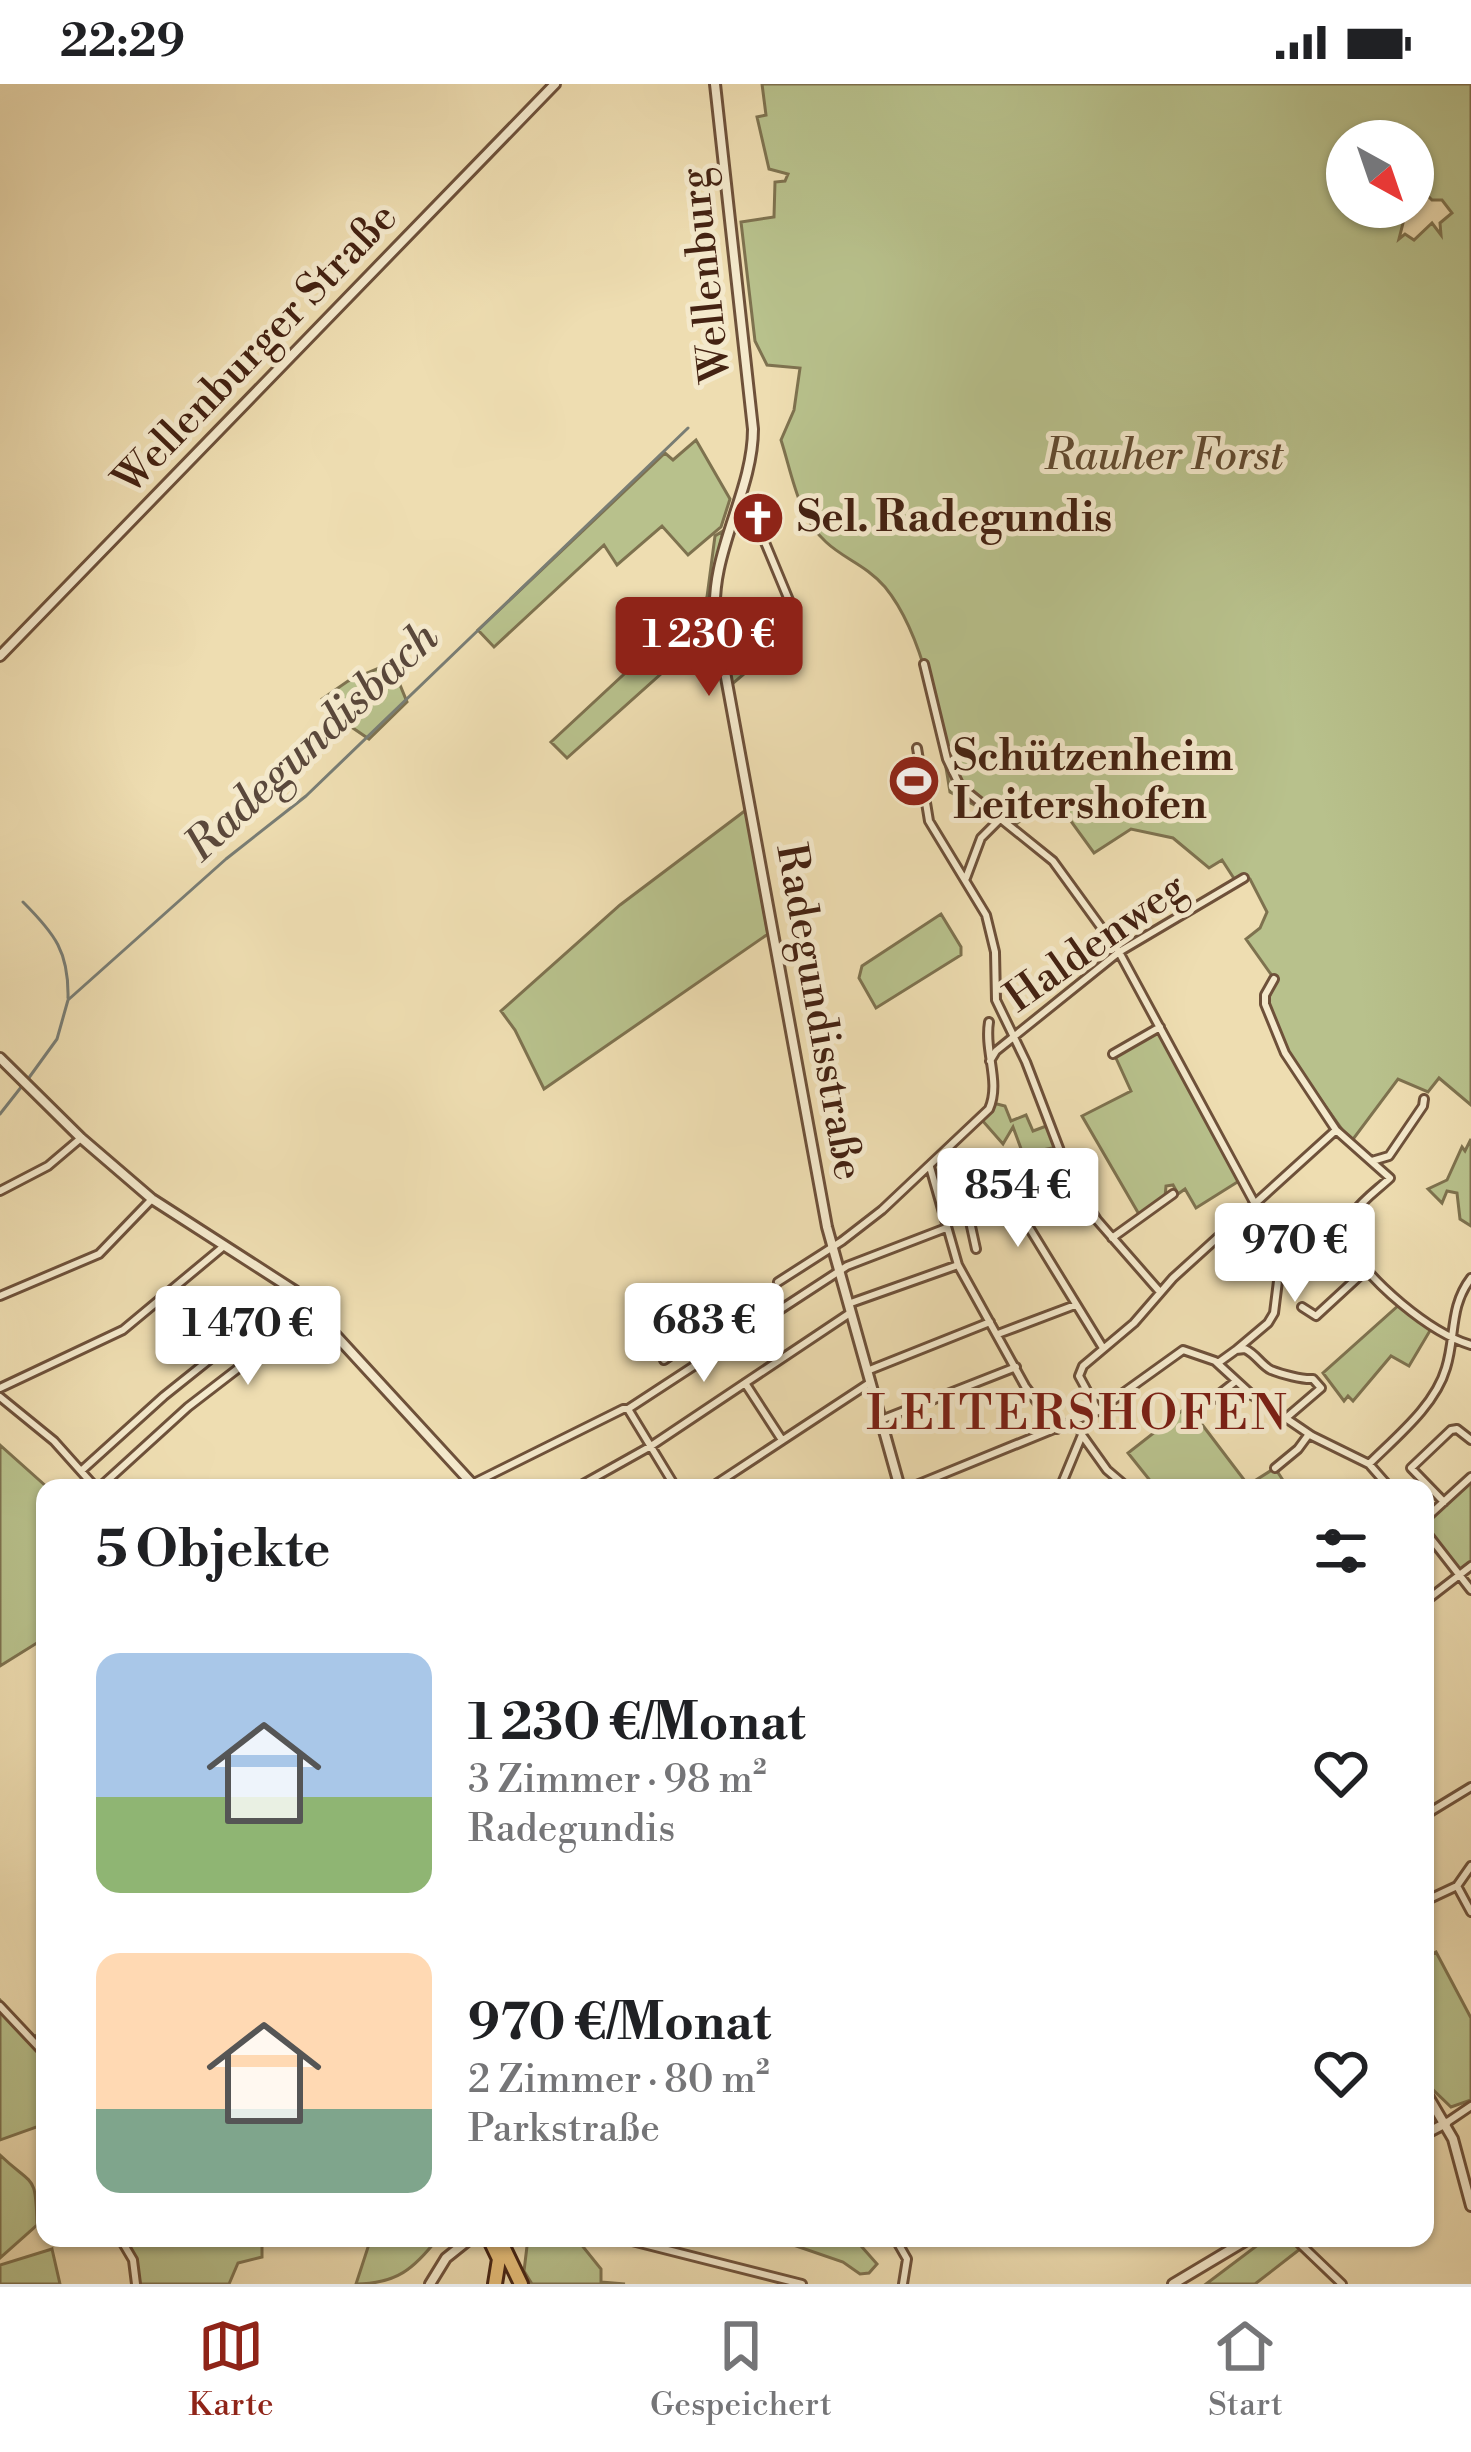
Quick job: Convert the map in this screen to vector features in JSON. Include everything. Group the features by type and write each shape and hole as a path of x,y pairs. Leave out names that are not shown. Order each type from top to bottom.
{"highway":[{"path":"493,2247 499,2259 495,2284"},
{"path":"504,2247 521,2284"}],"street":[{"name":"Wellenburger Straße","path":"0,656 555,84"},
{"name":"Wellenburg","path":"715,84 753,429 751,459"},
{"name":"Radegundisstraße","path":"751,459 736,501 714,608 832,1246 902,1479"},
{"path":"736,501 764,539 791,605"},
{"path":"924,664 947,759 960,786 1053,862 1119,952 1255,1204"},
{"path":"917,748 929,820 966,878 993,938 996,1000 1070,1177 1112,1238 1160,1292"},
{"path":"966,878 981,838 1001,818"},
{"name":"Haldenweg","path":"990,1063 996,1051 1119,952 1244,878"},
{"path":"1274,979 1264,1000 1285,1053 1336,1130 1390,1178 1349,1218 1345,1233 1353,1252 1401,1302 1450,1339 1471,1345"},
{"path":"832,1246 882,1210 988,1109 995,1090 989,1022"},
{"path":"1113,1054 1160,1028"},
{"path":"0,1058 152,1199 295,1291 467,1479"},
{"path":"1368,1161 1389,1156 1424,1106 1424,1099"},
{"path":"1098,1411 1079,1376 1083,1366 1336,1130"},
{"path":"0,1191 48,1166 81,1138"},
{"path":"930,1167 958,1265 1058,1429"},
{"path":"1070,1177 1022,1204 1019,1211 1103,1348"},
{"path":"1112,1238 1172,1194"},
{"path":"942,1204 964,1198 976,1249"},
{"path":"0,1296 99,1254 152,1199"},
{"path":"487,1479 628,1409 839,1272 946,1228"},
{"path":"1218,1363 1271,1318 1278,1281 1315,1241 1345,1233"},
{"path":"0,1388 123,1330 224,1246"},
{"name":"Radegundisstraße","path":"778,1282 832,1246"},
{"path":"592,1479 651,1446 849,1308 958,1265"},
{"path":"1302,1306 1316,1316 1368,1268"},
{"path":"1370,1463 1435,1391 1445,1372 1456,1305 1471,1279"},
{"path":"998,1334 1075,1305"},
{"path":"664,1360 740,1308"},
{"path":"81,1472 161,1398 264,1316 303,1336 324,1321"},
{"path":"867,1371 990,1322"},
{"path":"709,1329 723,1349"},
{"path":"107,1479 176,1417 288,1330"},
{"path":"1236,1350 1254,1353 1271,1370 1285,1371 1303,1381 1313,1379 1321,1388 1286,1418"},
{"path":"928,1479 1098,1411 1174,1354 1194,1351 1218,1363 1236,1382 1309,1434 1370,1463 1383,1479"},
{"path":"881,1420 1016,1367"},
{"path":"724,1479 871,1382"},
{"path":"1208,1403 1236,1382"},
{"path":"745,1383 782,1440"},
{"path":"0,1397 54,1441 88,1479"},
{"path":"628,1409 671,1479"},
{"path":"1078,1420 1082,1435 1118,1479"},
{"path":"1422,1479 1411,1468 1450,1430 1457,1429 1471,1440"},
{"path":"1275,1468 1309,1434"},
{"path":"1064,1479 1082,1435"},
{"path":"1434,1511 1471,1477"},
{"path":"1434,1492 1444,1502"},
{"path":"1434,1543 1471,1590"},
{"path":"1434,1595 1471,1566"},
{"path":"1434,1810 1471,1787"},
{"path":"1434,1897 1457,1886 1471,1866"},
{"path":"1457,1886 1471,1912"},
{"path":"0,2006 36,2044"},
{"path":"1434,2104 1446,2122 1471,2206"},
{"path":"1434,2129 1471,2106"},
{"path":"125,2247 133,2260 136,2284"},
{"path":"430,2284 446,2258 460,2247"},
{"path":"656,2247 802,2284"},
{"path":"901,2247 908,2259 903,2284"},
{"path":"1173,2284 1235,2247"},
{"path":"1303,2247 1342,2284"}],"green space":[{"name":"Rauher Forst","path":"762,84 1471,84 1471,1105 1439,1078 1428,1092 1398,1079 1351,1142 1287,1052 1267,1004 1275,980 1246,939 1260,928 1267,912 1250,879 1235,880 1222,860 1209,868 1173,838 1131,829 1094,853 1060,806 1047,798 1014,826 950,792 929,685 911,631 885,587 816,532 797,494 781,440 794,410 800,368 767,365 755,341 741,222 774,217 775,182 785,181 788,174 769,169 757,117 766,115"},
{"path":"696,440 730,499 721,527 688,555 662,526 617,565 604,545 494,647 478,630 665,453 673,460"},
{"path":"723,531 709,598 711,629 567,758 551,742 707,597 715,536"},
{"path":"784,606 791,634 731,685 725,654"},
{"path":"391,663 407,702 369,739 325,709 322,699 348,681"},
{"path":"746,810 768,934 544,1089 501,1011 620,905"},
{"path":"941,914 961,955 876,1008 859,978 862,966"},
{"path":"1160,1032 1239,1181 1196,1208 1185,1189 1178,1194 1173,1185 1166,1186 1165,1197 1140,1216 1082,1116 1131,1091 1115,1056"},
{"path":"993,1103 1005,1106 1011,1121 1026,1115 1033,1131 1049,1125 1057,1147 1023,1154 1013,1127 1003,1144 981,1119"},
{"path":"1471,1139 1471,1226 1460,1219 1457,1193 1447,1191 1442,1203 1428,1189 1447,1180 1462,1147 1465,1151"},
{"path":"1399,1305 1431,1329 1409,1366 1391,1356 1353,1401 1348,1396 1344,1401 1323,1373"},
{"path":"1188,1406 1243,1479 1149,1479 1128,1453"},
{"path":"0,1445 38,1479 36,1644 0,1666"},
{"path":"1275,1468 1282,1479 1258,1479"},
{"path":"1471,1477 1471,1566 1459,1575 1434,1543 1434,1511"},
{"path":"1434,1953 1471,2018 1471,2100 1451,2107 1434,2091"},
{"path":"0,2000 32,2038 36,2036 36,2127 0,2140"},
{"path":"0,2155 34,2188 36,2226 0,2258"},
{"path":"126,2247 262,2247 262,2257 238,2263 229,2284 138,2284"},
{"path":"368,2247 430,2247 403,2273 356,2284"},
{"path":"527,2247 583,2247 601,2269 601,2282 625,2284 532,2284 524,2271"},
{"path":"799,2247 862,2247 877,2264 869,2273 860,2274 843,2262"},
{"path":"1255,2247 1300,2249 1255,2284 1206,2284"},
{"path":"52,2249 60,2284 0,2284 0,2265"}],"waterway":[{"name":"Radegundisbach","path":"28,1079 57,1039 68,1000 226,859 306,796 688,428"},
{"path":"23,902 58,945 68,998"},
{"name":"Radegundisbach","path":"0,1114 22,1086"}],"place":[{"name":"Sel. Radegundis","path":"758,518"},
{"name":"Schützenheim Leitershofen","path":"914,781"}],"district":[{"name":"LEITERSHOFEN","path":"1078,1415"}]}
